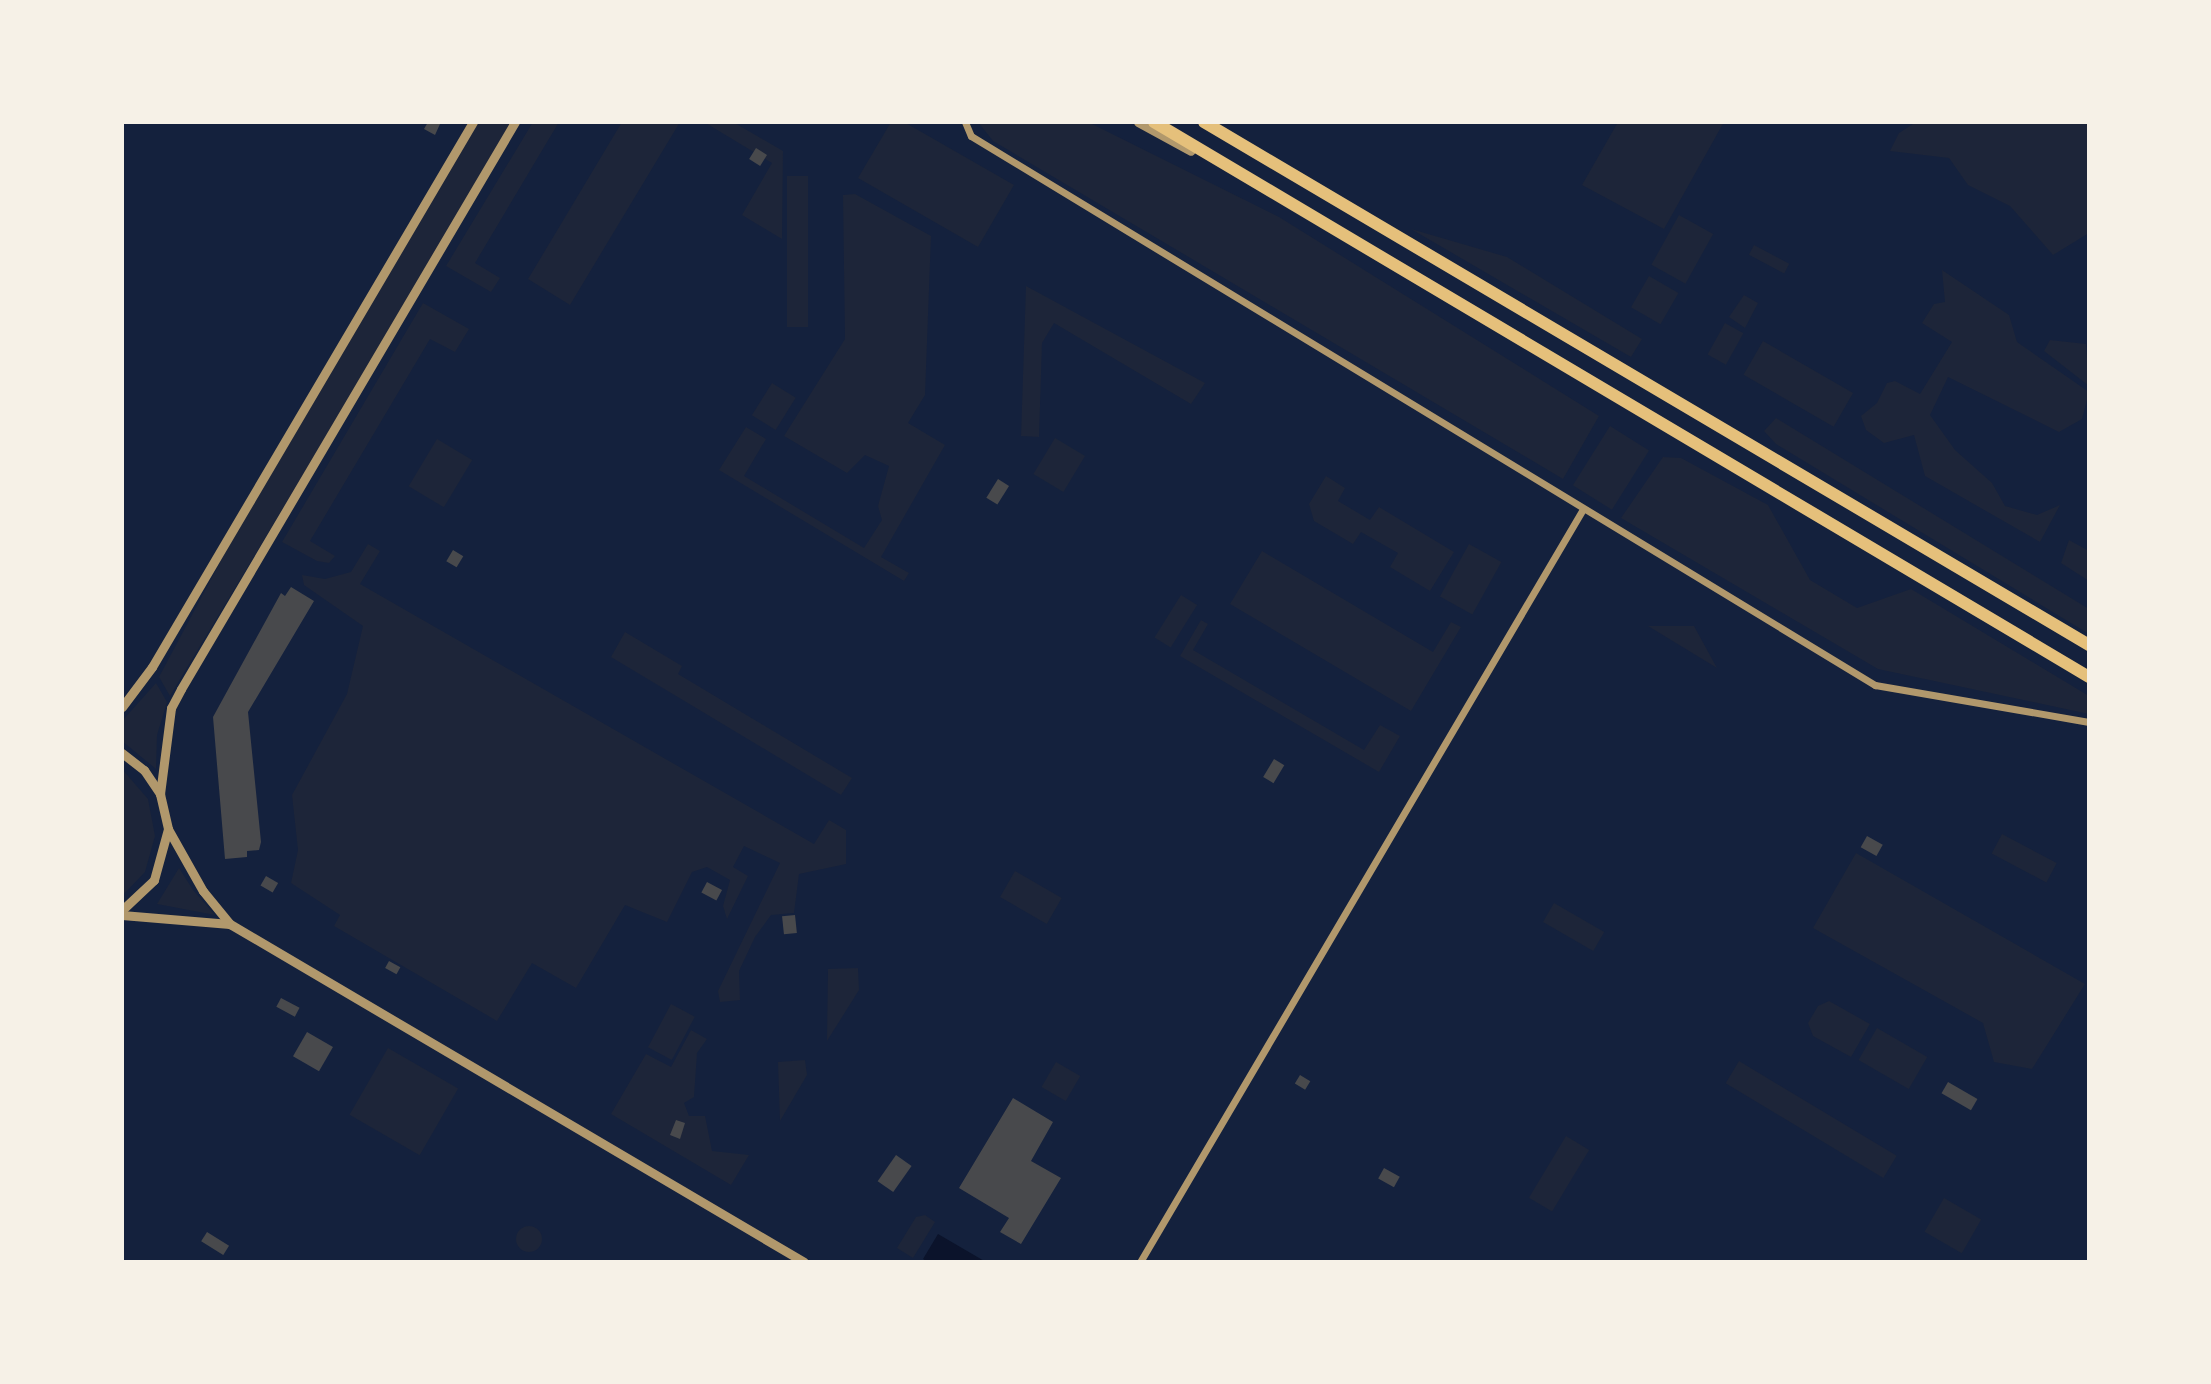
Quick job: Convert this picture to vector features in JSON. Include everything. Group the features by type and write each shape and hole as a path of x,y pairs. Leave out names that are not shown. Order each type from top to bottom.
{"main road":[{"path":"1154,122 2089,677"},
{"path":"1204,122 2089,645"}],"street":[{"path":"122,707 152,667 473,122"},
{"path":"515,122 171,708 160,794 168,829 203,891 230,924 804,1262"},
{"path":"965,122 971,136 1875,685 2089,722"},
{"path":"1138,122 1272,194"},
{"path":"1215,122 1291,171"},
{"path":"1140,1262 1583,509"},
{"path":"122,753 144,770 160,794"},
{"path":"122,912 154,880 168,829"},
{"path":"122,912 230,924"}],"shaded area":[{"path":"473,122 515,122 170,696 159,677 285,440"},
{"path":"533,122 559,122 475,263 500,278 491,292 446,266"},
{"path":"622,122 680,122 570,305 528,279"},
{"path":"704,122 733,122 783,151 782,239 742,215 772,163"},
{"path":"891,122 904,122 1014,185 978,247 858,178"},
{"path":"978,122 1088,122 1279,217 1599,416 1563,479 993,141"},
{"path":"1618,122 1724,122 1664,229 1582,185"},
{"path":"1916,122 2089,122 2089,233 2053,255 2010,206 1968,185 1949,158 1890,151 1899,133"},
{"path":"787,176 808,176 808,327 787,327"},
{"path":"855,194 931,236 925,395 908,423 945,445 881,557 909,573 904,581 719,470 746,427 766,439 744,476 864,548 882,520 878,506 889,466 865,455 847,473 784,436 845,339 843,195"},
{"path":"1679,215 1713,234 1685,284 1651,265"},
{"path":"1411,229 1507,257 1642,339 1631,357"},
{"path":"1754,245 1789,264 1784,273 1749,255"},
{"path":"1942,270 2009,315 2017,342 2089,392 2082,419 2059,432 1948,377 1930,415 1955,450 1992,483 2005,506 2037,515 2060,505 2040,542 1925,476 1914,435 1884,443 1866,430 1861,416 1877,403 1887,383 1895,381 1920,394 1952,342 1922,323 1934,304 1945,302"},
{"path":"1649,276 1678,293 1660,324 1631,307"},
{"path":"1026,286 1205,383 1191,404 1054,323 1042,343 1039,437 1021,436"},
{"path":"1744,295 1758,303 1745,328 1729,317"},
{"path":"423,303 469,329 455,352 430,339 310,541 335,556 329,563 317,561 282,542"},
{"path":"1725,323 1743,333 1726,365 1708,354"},
{"path":"2050,340 2086,344 2089,386 2044,351"},
{"path":"1763,341 1853,393 1834,427 1744,375"},
{"path":"772,383 796,398 776,430 752,415"},
{"path":"1776,418 2089,609 2089,634 1776,444 1764,431"},
{"path":"1610,426 1649,450 1612,510 1573,485"},
{"path":"1055,438 1085,456 1063,492 1033,474"},
{"path":"437,439 472,460 444,507 409,486"},
{"path":"1663,457 1681,458 1768,505 1810,580 1857,608 1911,589 2089,696 2089,714 1878,669 1621,518"},
{"path":"1326,476 1345,488 1338,501 1370,520 1379,507 1454,552 1430,591 1390,567 1398,553 1361,532 1353,544 1314,521 1309,504"},
{"path":"2069,540 2089,551 2089,581 2061,563"},
{"path":"368,544 380,551 360,584 814,844 829,820 846,830 846,864 799,874 794,913 771,915 755,937 739,971 740,1000 720,1002 718,991 780,863 744,846 733,867 748,876 727,919 723,906 730,880 707,867 692,872 667,922 625,905 576,988 532,963 497,1021 334,926 340,915 291,883 298,850 292,795 347,694 363,626 304,585 302,575 325,579 351,572"},
{"path":"1469,544 1501,562 1472,614 1440,596"},
{"path":"1262,551 1433,652 1451,622 1461,627 1411,711 1230,604"},
{"path":"1181,595 1197,605 1171,647 1155,637"},
{"path":"1201,620 1208,624 1193,650 1364,750 1380,725 1400,736 1379,772 1180,656"},
{"path":"1648,626 1694,626 1717,668"},
{"path":"625,632 682,666 678,674 852,778 841,795 611,657"},
{"path":"156,683 167,702 157,735 156,769 122,741 122,721"},
{"path":"122,769 148,799 155,836 145,872 122,896"},
{"path":"2002,834 2057,863 2046,883 1992,853"},
{"path":"1856,853 2085,984 2032,1069 1994,1062 1983,1023 1813,928"},
{"path":"179,868 193,890 215,915 157,904"},
{"path":"1015,871 1062,898 1047,924 1000,897"},
{"path":"1554,903 1604,932 1593,951 1543,922"},
{"path":"858,968 859,990 827,1041 828,969"},
{"path":"1829,1001 1870,1024 1851,1057 1813,1036 1808,1023 1818,1006"},
{"path":"671,1004 695,1017 672,1060 648,1047"},
{"path":"1877,1028 1927,1057 1909,1089 1858,1060"},
{"path":"691,1030 707,1039 697,1053 694,1097 684,1103 689,1116 705,1116 712,1151 749,1155 731,1185 611,1114 646,1054 671,1067"},
{"path":"388,1048 458,1088 420,1155 350,1115"},
{"path":"805,1060 807,1075 780,1121 778,1062"},
{"path":"1739,1061 1897,1156 1883,1178 1726,1083"},
{"path":"1056,1062 1080,1076 1066,1101 1042,1087"},
{"path":"1566,1136 1589,1150 1552,1212 1529,1198"},
{"path":"1944,1198 1981,1220 1962,1253 1924,1232"},
{"path":"925,1215 935,1222 913,1258 897,1248 916,1217"},
{"path":"529,1226 538,1230 542,1239 538,1248 529,1252 520,1248 516,1239 520,1230"},
{"path":"938,1234 986,1262 928,1262 923,1259"}],"building":[{"path":"428,122 440,124 435,135 424,129"},
{"path":"756,148 767,155 760,166 749,159"},
{"path":"998,479 1009,486 997,505 986,498"},
{"path":"453,550 463,556 457,567 446,561"},
{"path":"291,587 314,601 248,712 261,842 259,850 247,851 247,857 225,859 213,717 281,593 285,596"},
{"path":"1274,759 1284,765 1273,783 1263,777"},
{"path":"1867,836 1883,845 1876,856 1861,847"},
{"path":"266,876 278,883 273,893 260,886"},
{"path":"707,882 722,890 716,901 701,893"},
{"path":"795,915 797,933 784,934 782,916"},
{"path":"389,961 400,967 396,974 385,968"},
{"path":"281,998 300,1008 295,1017 276,1007"},
{"path":"307,1032 333,1047 319,1071 293,1056"},
{"path":"1300,1075 1310,1081 1305,1090 1295,1084"},
{"path":"1948,1082 1977,1099 1971,1110 1942,1093"},
{"path":"1013,1098 1053,1122 1031,1161 1061,1178 1021,1244 1000,1232 1009,1218 959,1188"},
{"path":"676,1120 685,1123 680,1139 670,1135"},
{"path":"896,1155 912,1166 893,1192 878,1181"},
{"path":"1384,1168 1400,1177 1394,1187 1378,1178"},
{"path":"207,1232 229,1246 223,1255 201,1241"}]}
